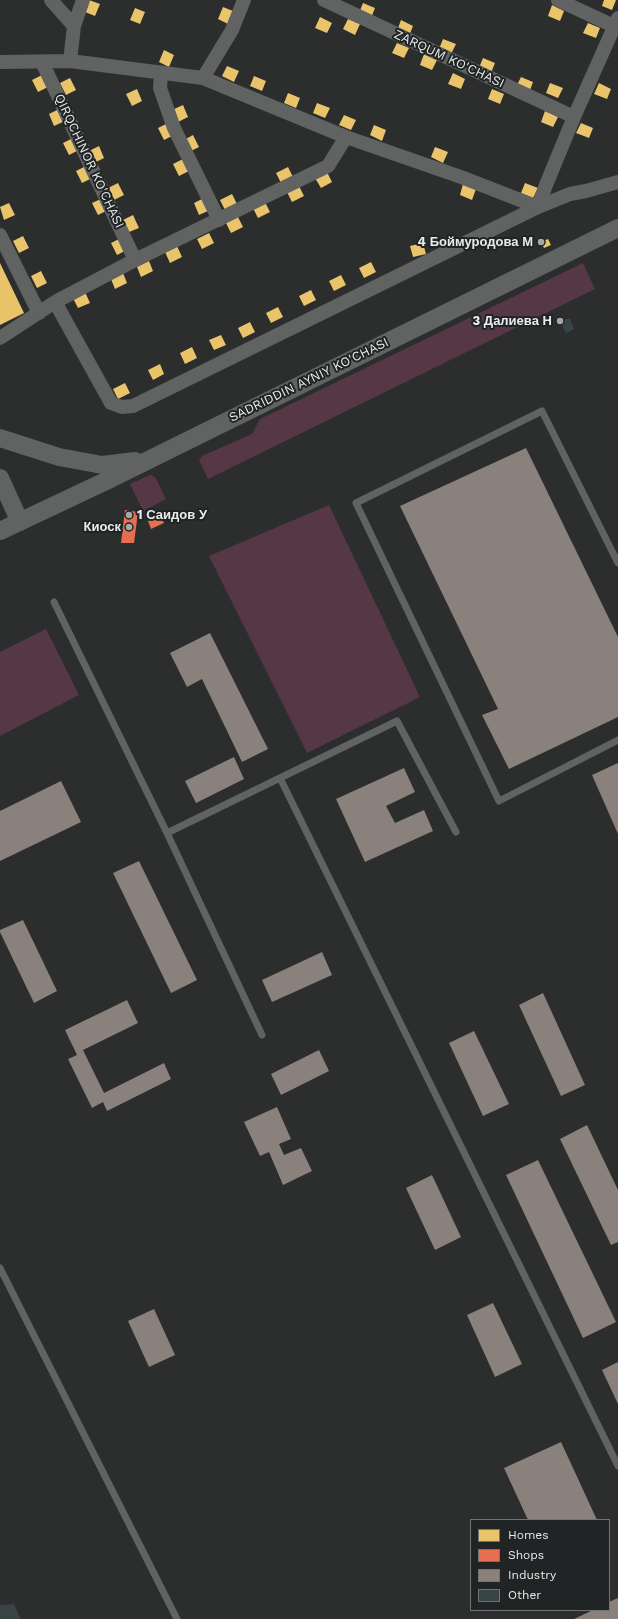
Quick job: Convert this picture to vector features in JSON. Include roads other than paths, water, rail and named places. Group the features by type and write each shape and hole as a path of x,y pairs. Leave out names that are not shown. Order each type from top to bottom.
{"street":[{"path":"51,0 74,26"},
{"path":"70,61 74,26 83,0"},
{"path":"203,78 232,30 244,0"},
{"name":"ZARQUM KO'CHASI","path":"324,0 574,117"},
{"path":"538,207 574,117 617,24 558,0"},
{"path":"0,62 70,61 203,78 346,137 460,177 538,207"},
{"name":"QIRQCHINOR KO'CHASI","path":"42,62 135,260"},
{"path":"161,73 160,88 174,128 219,220"},
{"path":"0,338 55,302 135,260 328,166 346,137"},
{"path":"55,302 111,403 122,407 133,406 538,207 570,194 618,182"},
{"name":"SADRIDDIN AYNIY KO'CHASI","path":"10,527 618,228"},
{"path":"0,234 39,313"},
{"path":"0,438 59,457 102,465 146,460"},
{"path":"0,478 10,527"},
{"path":"0,508 10,527"}],"lane":[{"path":"618,563 542,412 356,503 499,801 618,740"},
{"path":"54,602 167,833 262,1035"},
{"path":"167,833 396,721 456,832"},
{"path":"280,778 618,1466"},
{"path":"0,1268 177,1619"}],"place":[{"name":"4 Боймуродова М","path":"541,242"},
{"name":"3 Далиева Н","path":"560,321"},
{"name":"1 Саидов У","path":"129,515"},
{"name":"Киоск","path":"129,527"}]}
